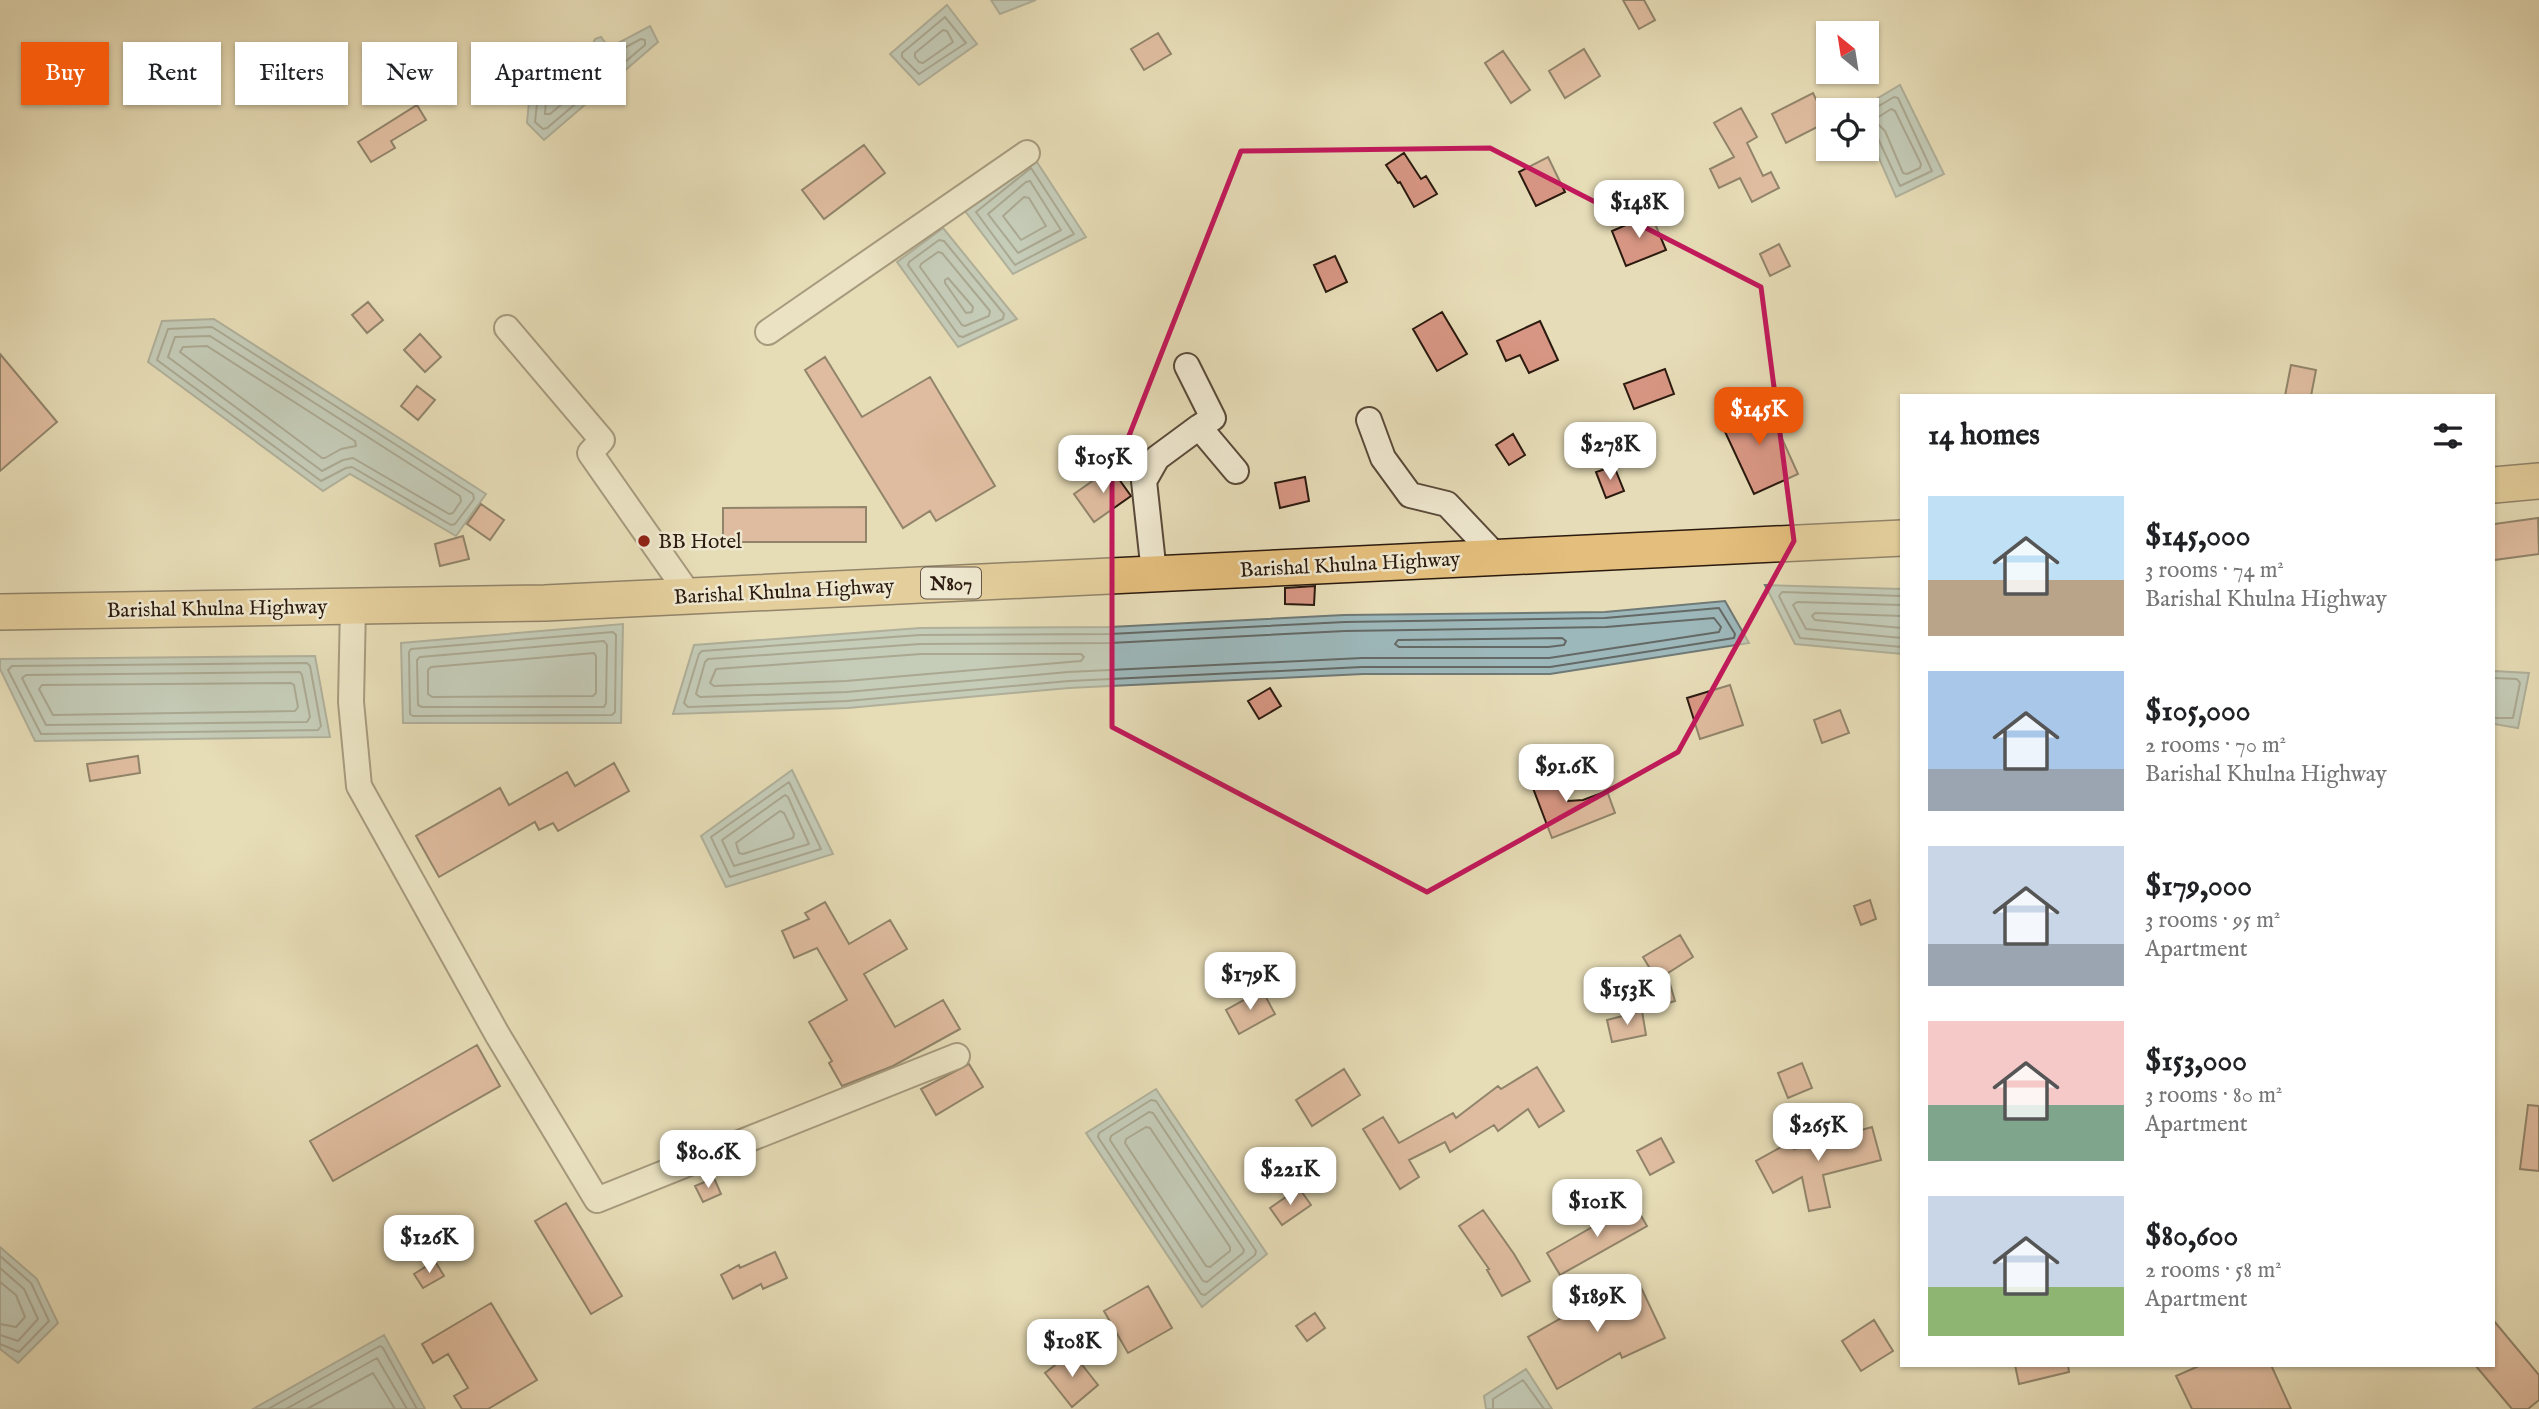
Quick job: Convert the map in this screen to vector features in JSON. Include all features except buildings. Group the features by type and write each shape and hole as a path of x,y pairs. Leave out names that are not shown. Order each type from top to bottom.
{"highway":[{"path":"2495,485 2539,481"},
{"name":"Barishal Khulna Highway","path":"0,612 545,603 1900,538"}],"street":[{"path":"768,332 1027,153"},
{"path":"507,328 601,440 590,453 690,596"},
{"path":"1154,573 1144,481 1157,458 1213,418 1187,366"},
{"path":"1369,420 1383,458 1410,495 1447,504 1497,557"},
{"path":"1199,428 1236,471"},
{"path":"353,606 351,702 359,786 497,1034 597,1200 957,1056"}],"highlighted area":[{"path":"1490,148 1761,287 1794,541 1678,752 1427,892 1112,727 1112,479 1241,151"}],"water":[{"path":"991,0 1036,0 1000,14"},
{"path":"947,5 977,44 919,85 890,54"},
{"path":"650,26 658,42 626,70 626,42 620,42"},
{"path":"601,37 605,42 594,42 595,39"},
{"path":"1900,85 1944,174 1896,197 1879,158 1878,98"},
{"path":"529,105 585,105 544,140 527,123"},
{"path":"1033,156 1086,237 1013,274 965,211"},
{"path":"943,228 1017,319 958,347 897,262"},
{"path":"214,319 486,494 456,536 350,474 323,491 148,362 162,321"},
{"path":"1765,585 1900,589 1900,654 1795,644"},
{"path":"1725,601 1749,643 1550,674 1363,674 1069,688 848,708 673,714 694,645 920,628 1110,627 1344,615 1605,612"},
{"path":"623,624 621,723 403,723 401,643"},
{"path":"315,656 330,737 35,741 0,669 0,659"},
{"path":"2495,671 2529,673 2518,728 2495,724"},
{"path":"792,770 833,854 726,887 701,836"},
{"path":"1156,1089 1267,1254 1202,1307 1086,1133"},
{"path":"0,1247 37,1279 58,1323 18,1363 0,1349"},
{"path":"384,1335 425,1409 253,1409"},
{"path":"1526,1369 1552,1409 1486,1409 1484,1396"}],"place":[{"name":"BB Hotel","path":"644,541"}]}
